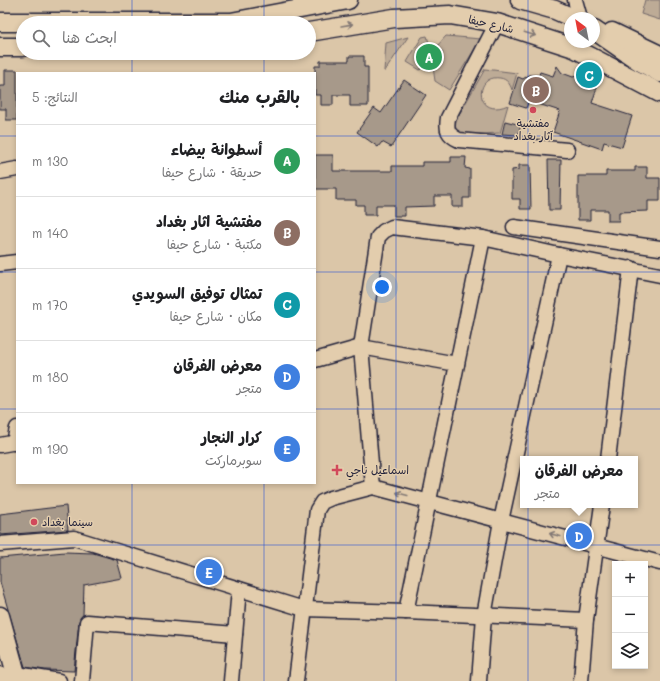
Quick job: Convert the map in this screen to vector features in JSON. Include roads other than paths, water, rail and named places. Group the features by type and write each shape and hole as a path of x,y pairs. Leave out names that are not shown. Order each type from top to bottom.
{"main road":[{"path":"264,16 348,0"},
{"path":"526,1 564,15"},
{"name":"شارع حيفا","path":"316,31 394,18 450,15 497,23 574,48 660,93"},
{"path":"0,22 16,22"},
{"path":"600,27 660,55"},
{"path":"600,34 639,61 660,72"},
{"path":"0,47 16,46"},
{"path":"0,616 9,678"}],"street":[{"path":"575,0 578,12"},
{"path":"497,23 448,118 446,128 450,136 459,140 567,150"},
{"path":"0,172 16,169"},
{"path":"373,487 361,347 378,237 384,231 392,227 483,238 660,275"},
{"path":"514,227 660,248"},
{"path":"406,612 483,238"},
{"path":"479,681 484,616 501,521 559,255"},
{"path":"0,264 16,262"},
{"path":"608,456 631,268"},
{"path":"316,360 361,347 457,364"},
{"path":"0,445 16,442"},
{"path":"296,681 317,510 322,502 327,500 373,487 660,563"},
{"path":"581,681 586,620 602,508"},
{"path":"0,544 74,538 304,609 586,620"},
{"path":"231,681 239,589"},
{"path":"82,681 87,622 235,634"},
{"path":"9,678 59,681"}],"place":[{"name":"أسطوانة بيضاء","path":"429,57"},
{"name":"تمثال توفيق السويدي","path":"589,75"},
{"name":"مفتشية اثار بغداد","path":"536,90"},
{"name":"مفتشية آثار بغداد","path":"533,110"},
{"name":"اسماعيل ناجي","path":"337,470"},
{"name":"سينما بغداد","path":"34,522"},
{"name":"معرض الفرقان","path":"579,536"},
{"name":"كرار النجار","path":"209,572"}]}
